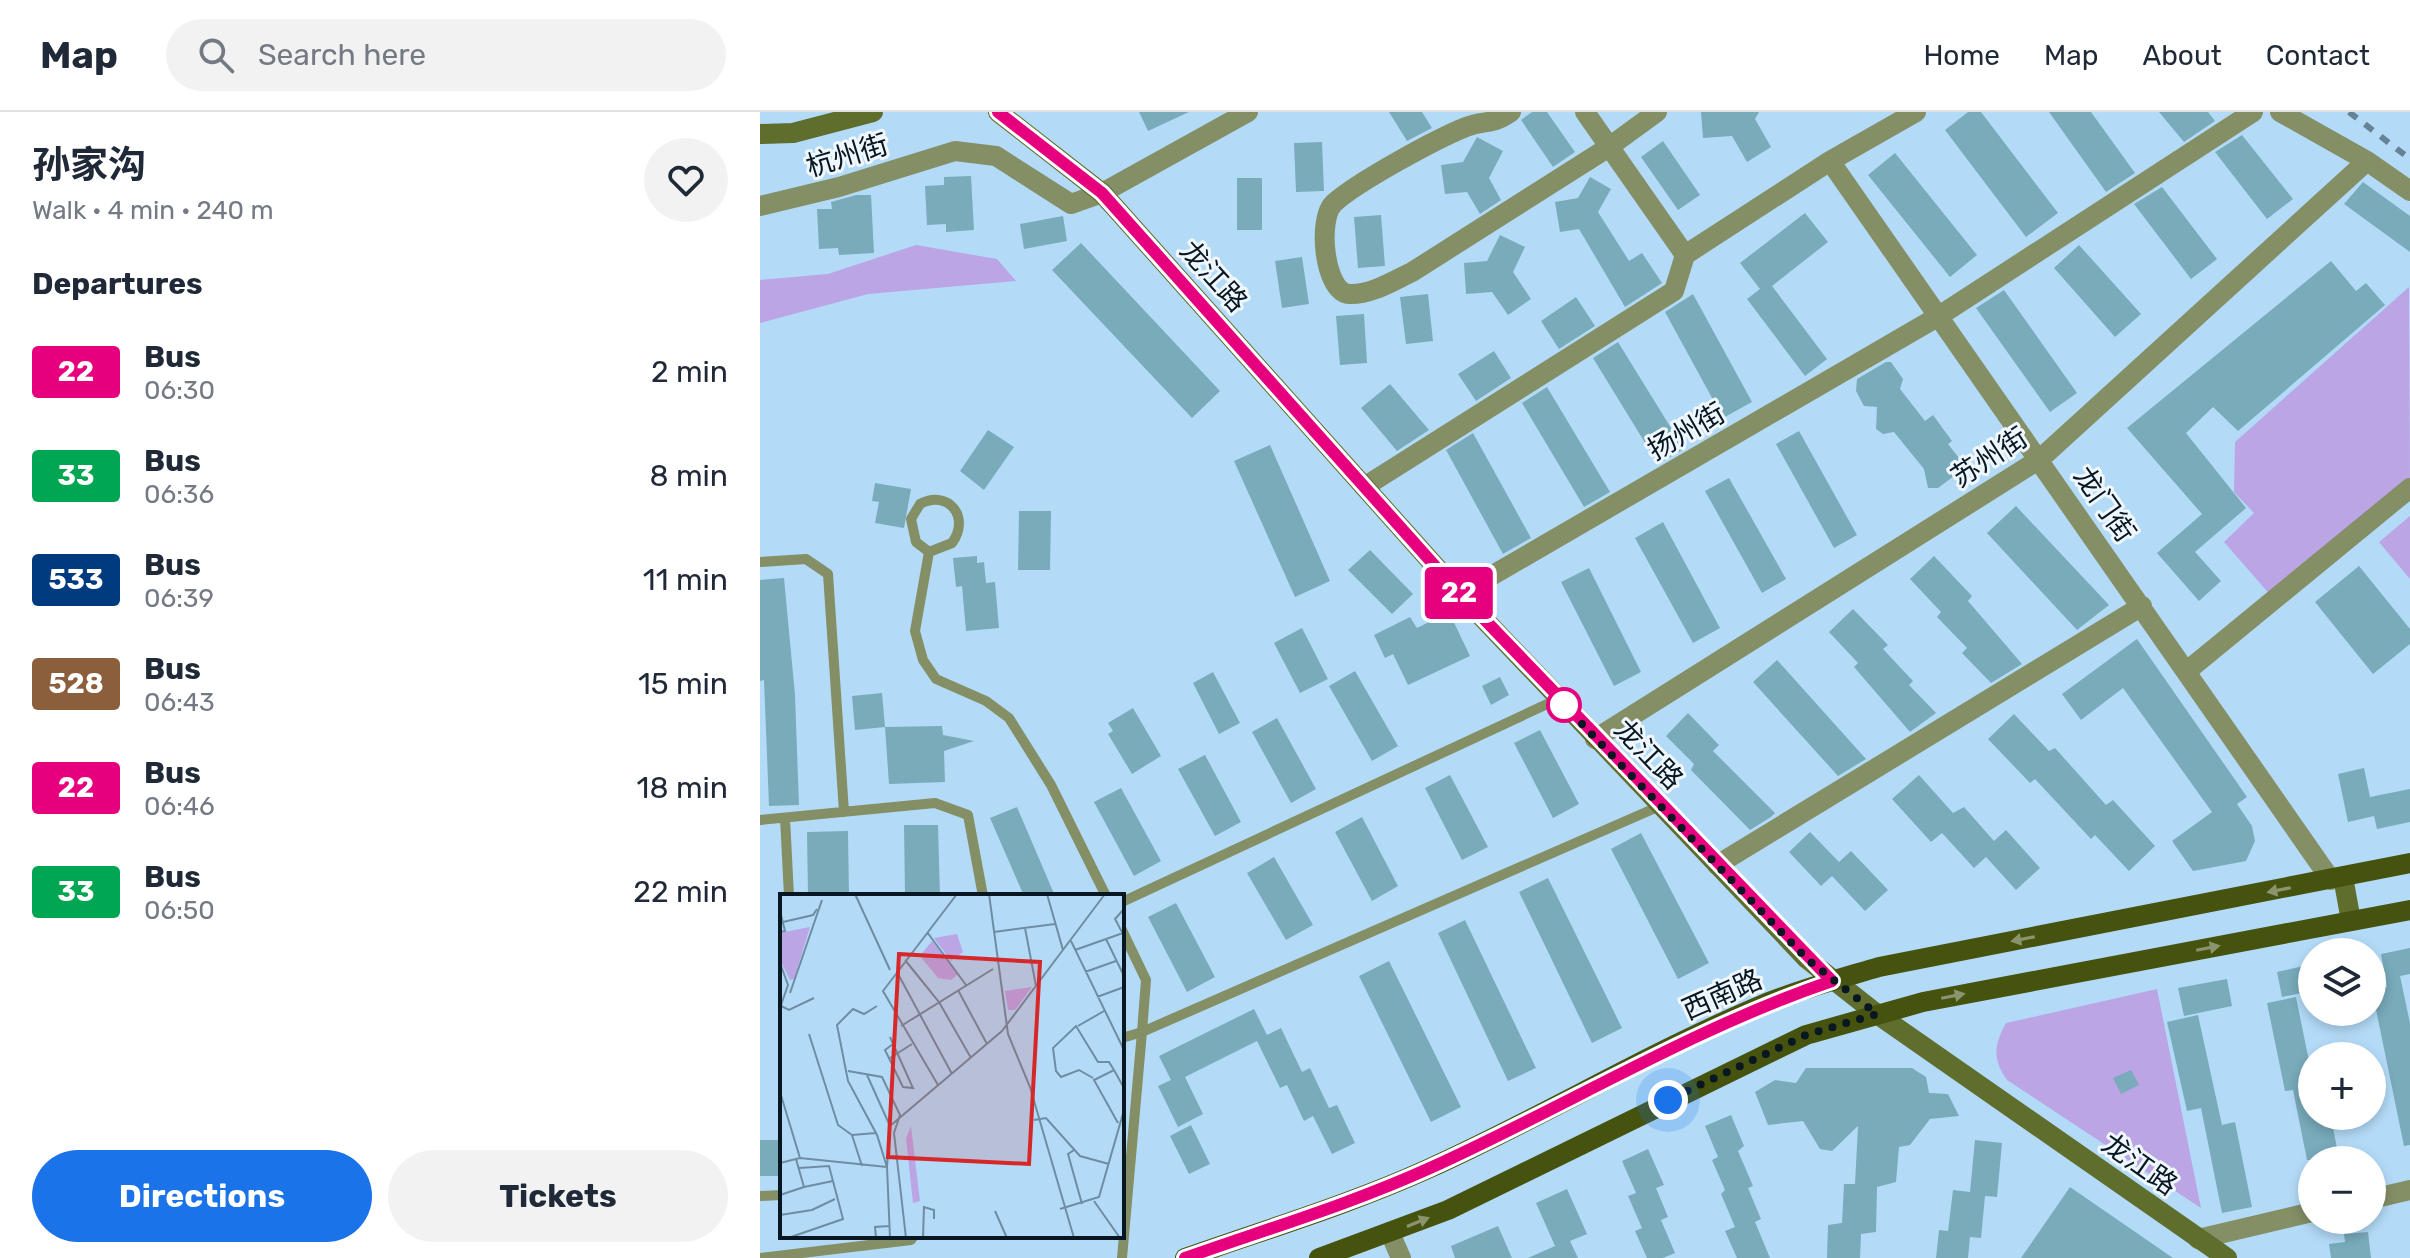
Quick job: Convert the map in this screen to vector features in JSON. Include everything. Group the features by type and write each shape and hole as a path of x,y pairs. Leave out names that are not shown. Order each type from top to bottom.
{"main road":[{"name":"西南路","path":"1185,1258 1372,1193 1496,1136 1704,1032 1771,1002 1832,981 1879,967 2410,863"},
{"path":"1319,1258 1448,1210 1790,1041 1923,1002 2410,910"}],"street":[{"path":"760,134 793,133 873,112"},
{"name":"杭州街","path":"760,206 839,187 955,151 996,156 1071,204 1102,193 1248,112"},
{"path":"1511,112 1493,124 1469,125 1351,190 1331,206 1322,222 1331,280 1338,290 1348,294 1378,289 1412,272 1609,147 1657,112"},
{"path":"1585,112 1685,255"},
{"path":"1364,487 1674,291 1685,255 1830,161 1916,112"},
{"name":"扬州街","path":"1460,594 1939,316 2253,112"},
{"path":"2280,112 2367,161 2410,191"},
{"name":"龙江路","path":"1007,113 1102,193 1460,594 1595,739 1832,981 2227,1258"},
{"name":"龙门街","path":"1830,161 2187,671 2337,878"},
{"name":"苏州街","path":"1595,739 2040,459 2367,161"},
{"path":"2187,671 2410,488"},
{"path":"1717,865 2142,606"},
{"path":"2337,878 2351,921"},
{"path":"2386,1196 2410,1190"},
{"path":"2198,1239 2298,1215"},
{"path":"1390,1233 1401,1258"}],"lane":[{"path":"939,498 948,501 957,512 958,535 946,548 929,552 916,542 911,519 920,504 939,498"},
{"path":"929,552 915,631 923,660 936,679 986,701 1009,718 1051,785 1105,894"},
{"path":"760,562 806,559 828,574 844,812"},
{"path":"1124,901 1558,699"},
{"path":"760,820 935,803 968,815 983,894"},
{"path":"1124,1037 1660,806"},
{"path":"785,818 789,894"},
{"path":"1124,934 1146,980 1124,1235"},
{"path":"760,1196 780,1195"},
{"path":"760,1258 912,1238"},
{"path":"1122,1258 1124,1238"}],"shaded area":[{"path":"916,245 997,259 1016,281 868,294 760,323 760,280 828,274"},
{"path":"2409,287 2410,481 2273,598 2224,542 2254,513 2234,492 2235,442"},
{"path":"2410,516 2410,579 2379,542"},
{"path":"2157,989 2201,1208 2007,1080 1997,1059 1997,1045 2006,1023"}],"building":[{"path":"1139,112 1189,112 1148,131"},
{"path":"1389,112 1422,112 1432,128 1407,141"},
{"path":"1532,112 1547,112 1575,152 1553,167 1521,120"},
{"path":"1701,112 1759,112 1755,119 1771,147 1747,162 1732,136 1703,138"},
{"path":"1968,112 1981,112 2058,213 2026,237 1945,130"},
{"path":"2049,112 2091,112 2135,173 2106,192"},
{"path":"2159,112 2208,112 2215,121 2184,142"},
{"path":"2242,135 2293,199 2267,219 2215,152"},
{"path":"1477,137 1503,151 1489,178 1501,200 1480,214 1467,192 1445,194 1441,165 1463,162"},
{"path":"1663,141 1700,195 1678,210 1641,157"},
{"path":"1322,142 1324,191 1296,192 1294,143"},
{"path":"1895,153 1977,255 1950,277 1868,175"},
{"path":"971,176 974,230 946,232 946,224 927,225 925,186 944,185 944,177"},
{"path":"1590,177 1611,189 1598,212 1629,261 1642,253 1662,283 1625,307 1579,229 1560,232 1555,202 1578,198"},
{"path":"1237,178 1262,178 1262,230 1237,230"},
{"path":"2363,182 2410,216 2410,252 2344,204"},
{"path":"2162,187 2217,259 2191,279 2134,204"},
{"path":"856,195 871,195 874,253 839,255 838,248 819,249 817,209 832,209 831,202"},
{"path":"1805,213 1828,242 1772,286 1827,359 1805,376 1747,299 1760,289 1740,263"},
{"path":"1381,215 1385,266 1358,268 1354,217"},
{"path":"1063,216 1067,241 1024,249 1020,224"},
{"path":"1500,235 1525,247 1513,272 1531,299 1508,315 1492,292 1466,294 1464,263 1487,261"},
{"path":"1081,243 1220,391 1192,418 1052,270"},
{"path":"2079,245 2141,314 2115,337 2054,268"},
{"path":"1302,257 1309,304 1282,308 1275,261"},
{"path":"2331,261 2356,291 2366,283 2385,305 2238,431 2213,407 2186,433 2246,508 2195,552 2221,581 2199,601 2157,553 2202,514 2127,428"},
{"path":"2004,290 2077,393 2050,412 1976,308"},
{"path":"1428,294 1433,341 1406,344 1400,297"},
{"path":"1693,294 1752,402 1723,418 1665,312"},
{"path":"1576,297 1595,326 1559,349 1541,321"},
{"path":"1364,314 1367,363 1340,365 1336,316"},
{"path":"1618,342 1684,449 1658,464 1593,358"},
{"path":"1494,351 1511,378 1476,401 1458,374"},
{"path":"1891,362 1903,379 1900,389 1925,421 1933,415 1952,441 1948,444 1966,467 1938,488 1928,488 1924,469 1894,432 1883,434 1876,429 1877,407 1864,406 1856,391 1857,379"},
{"path":"1390,384 1429,430 1397,451 1361,408"},
{"path":"1547,387 1610,492 1584,507 1522,403"},
{"path":"988,430 1014,447 984,490 960,471"},
{"path":"1799,431 1857,535 1834,548 1776,444"},
{"path":"1473,433 1531,538 1503,554 1446,450"},
{"path":"1270,445 1330,581 1295,597 1234,461"},
{"path":"1729,478 1786,579 1762,593 1705,491"},
{"path":"875,483 911,489 904,528 875,523 879,502 872,501"},
{"path":"2016,506 2109,605 2077,630 1987,533"},
{"path":"1019,511 1051,511 1050,570 1018,570"},
{"path":"1663,522 1720,628 1693,643 1635,538"},
{"path":"1370,550 1413,594 1392,614 1348,570"},
{"path":"977,556 977,563 984,562 986,583 995,582 999,628 966,631 962,586 956,587 953,558"},
{"path":"1934,556 1972,596 1968,601 2022,664 1991,683 1962,653 1967,648 1937,617 1941,612 1910,579"},
{"path":"2359,566 2410,629 2410,644 2373,674 2315,602"},
{"path":"1589,568 1641,672 1614,686 1561,582"},
{"path":"784,578 795,695 799,805 769,806 764,680 760,681 760,580"},
{"path":"1853,609 1888,645 1883,649 1913,681 1909,685 1936,713 1910,732 1854,667 1858,663 1829,632"},
{"path":"1449,612 1470,656 1408,685 1393,654 1385,658 1374,635 1410,617 1417,628"},
{"path":"1302,628 1328,679 1300,693 1274,643"},
{"path":"2137,639 2247,797 2237,804 2252,826 2255,841 2246,861 2193,871 2172,841 2212,812 2123,688 2081,720 2062,694"},
{"path":"1777,660 1866,759 1838,776 1753,682"},
{"path":"1355,671 1398,746 1372,761 1329,686"},
{"path":"1213,672 1240,723 1219,734 1193,683"},
{"path":"1500,677 1509,695 1491,705 1482,686"},
{"path":"882,693 885,727 855,730 852,696"},
{"path":"1133,708 1161,756 1132,774 1108,734 1113,731 1108,723"},
{"path":"1688,713 1719,745 1713,751 1775,813 1771,817 1750,830 1691,770 1694,764 1666,736"},
{"path":"2014,714 2049,751 2055,748 2106,805 2113,800 2155,846 2129,871 2095,835 2091,839 2035,779 2030,783 1988,739"},
{"path":"1277,718 1316,789 1291,803 1252,732"},
{"path":"942,726 943,735 974,741 944,751 945,782 889,784 885,727"},
{"path":"1540,730 1579,804 1553,818 1514,743"},
{"path":"1205,755 1241,822 1215,836 1178,769"},
{"path":"2364,768 2370,797 2410,789 2410,822 2377,829 2374,816 2348,822 2338,774"},
{"path":"1450,775 1488,847 1462,860 1425,788"},
{"path":"1919,775 1953,813 1964,807 1994,841 2006,830 2040,868 2016,890 1986,857 1974,868 1942,833 1931,842 1892,799"},
{"path":"1121,788 1161,861 1134,876 1094,802"},
{"path":"1017,807 1054,894 1023,894 990,818"},
{"path":"1362,817 1398,886 1372,901 1335,832"},
{"path":"904,825 938,825 940,894 905,894"},
{"path":"848,831 849,894 808,894 807,832"},
{"path":"1810,832 1839,862 1851,851 1888,890 1865,911 1832,876 1821,886 1789,852"},
{"path":"1641,833 1709,963 1678,979 1611,849"},
{"path":"1274,857 1313,925 1286,940 1247,873"},
{"path":"1548,878 1622,1028 1592,1043 1519,892"},
{"path":"1176,903 1215,977 1187,992 1148,917"},
{"path":"1465,920 1536,1068 1508,1081 1438,933"},
{"path":"2410,948 2410,974 2400,976 2410,1023 2410,1145 2404,1146 2386,1058 2386,1042 2383,1042 2379,1026 2386,1026 2386,953"},
{"path":"1389,961 1461,1107 1431,1122 1359,976"},
{"path":"2298,967 2298,994 2282,997 2277,972"},
{"path":"2227,979 2232,1006 2184,1016 2178,988"},
{"path":"2296,997 2298,1026 2302,1026 2305,1042 2298,1042 2298,1115 2293,1090 2285,1091 2267,1003"},
{"path":"1254,1009 1267,1035 1281,1028 1302,1072 1310,1068 1329,1108 1337,1105 1355,1143 1332,1154 1313,1116 1304,1121 1287,1085 1280,1088 1257,1041 1185,1077 1203,1114 1178,1127 1158,1086 1171,1080 1159,1056"},
{"path":"2198,1015 2222,1125 2235,1122 2252,1207 2222,1213 2201,1108 2187,1111 2167,1022"},
{"path":"1806,1068 1912,1068 1926,1077 1929,1093 1948,1094 1959,1116 1930,1119 1910,1145 1899,1147 1896,1182 1877,1187 1876,1232 1861,1234 1860,1258 1827,1258 1828,1225 1842,1223 1844,1184 1855,1184 1858,1126 1832,1151 1820,1149 1803,1121 1768,1125 1755,1092 1775,1080 1796,1083"},
{"path":"2131,1070 2139,1085 2121,1094 2113,1078"},
{"path":"1731,1115 1744,1146 1738,1151 1753,1186 1748,1188 1761,1219 1755,1222 1770,1258 1737,1258 1725,1231 1735,1227 1721,1194 1725,1190 1712,1160 1718,1157 1705,1126"},
{"path":"1191,1125 1210,1164 1189,1174 1170,1136"},
{"path":"2301,1130 2334,1130 2336,1146 2304,1146"},
{"path":"760,1140 780,1140 780,1176 760,1176"},
{"path":"1975,1140 2002,1143 1997,1197 1985,1196 1981,1238 1970,1237 1968,1258 1936,1258 1939,1230 1948,1231 1953,1190 1970,1192"},
{"path":"1648,1149 1664,1185 1656,1188 1668,1217 1661,1220 1675,1253 1663,1258 1647,1258 1635,1231 1642,1228 1628,1196 1636,1193 1622,1161"},
{"path":"2070,1187 2173,1258 2021,1258"},
{"path":"1567,1189 1587,1234 1570,1241 1578,1258 1528,1258 1555,1246 1536,1203"},
{"path":"1498,1226 1512,1258 1455,1258 1451,1246"},
{"path":"2344,1234 2368,1234 2371,1258 2331,1258 2329,1244 2345,1242"}],"railway":[{"path":"2349,112 2410,159"}],"bus line":[{"name":"22","path":"998,112 1008,116 1102,193 1460,594 1807,959 1832,981 1771,1002 1704,1032 1431,1168 1372,1193 1185,1258"}],"route":[{"path":"1564,705 1558,699 1807,959 1877,1014 1806,1035 1668,1100"}]}
